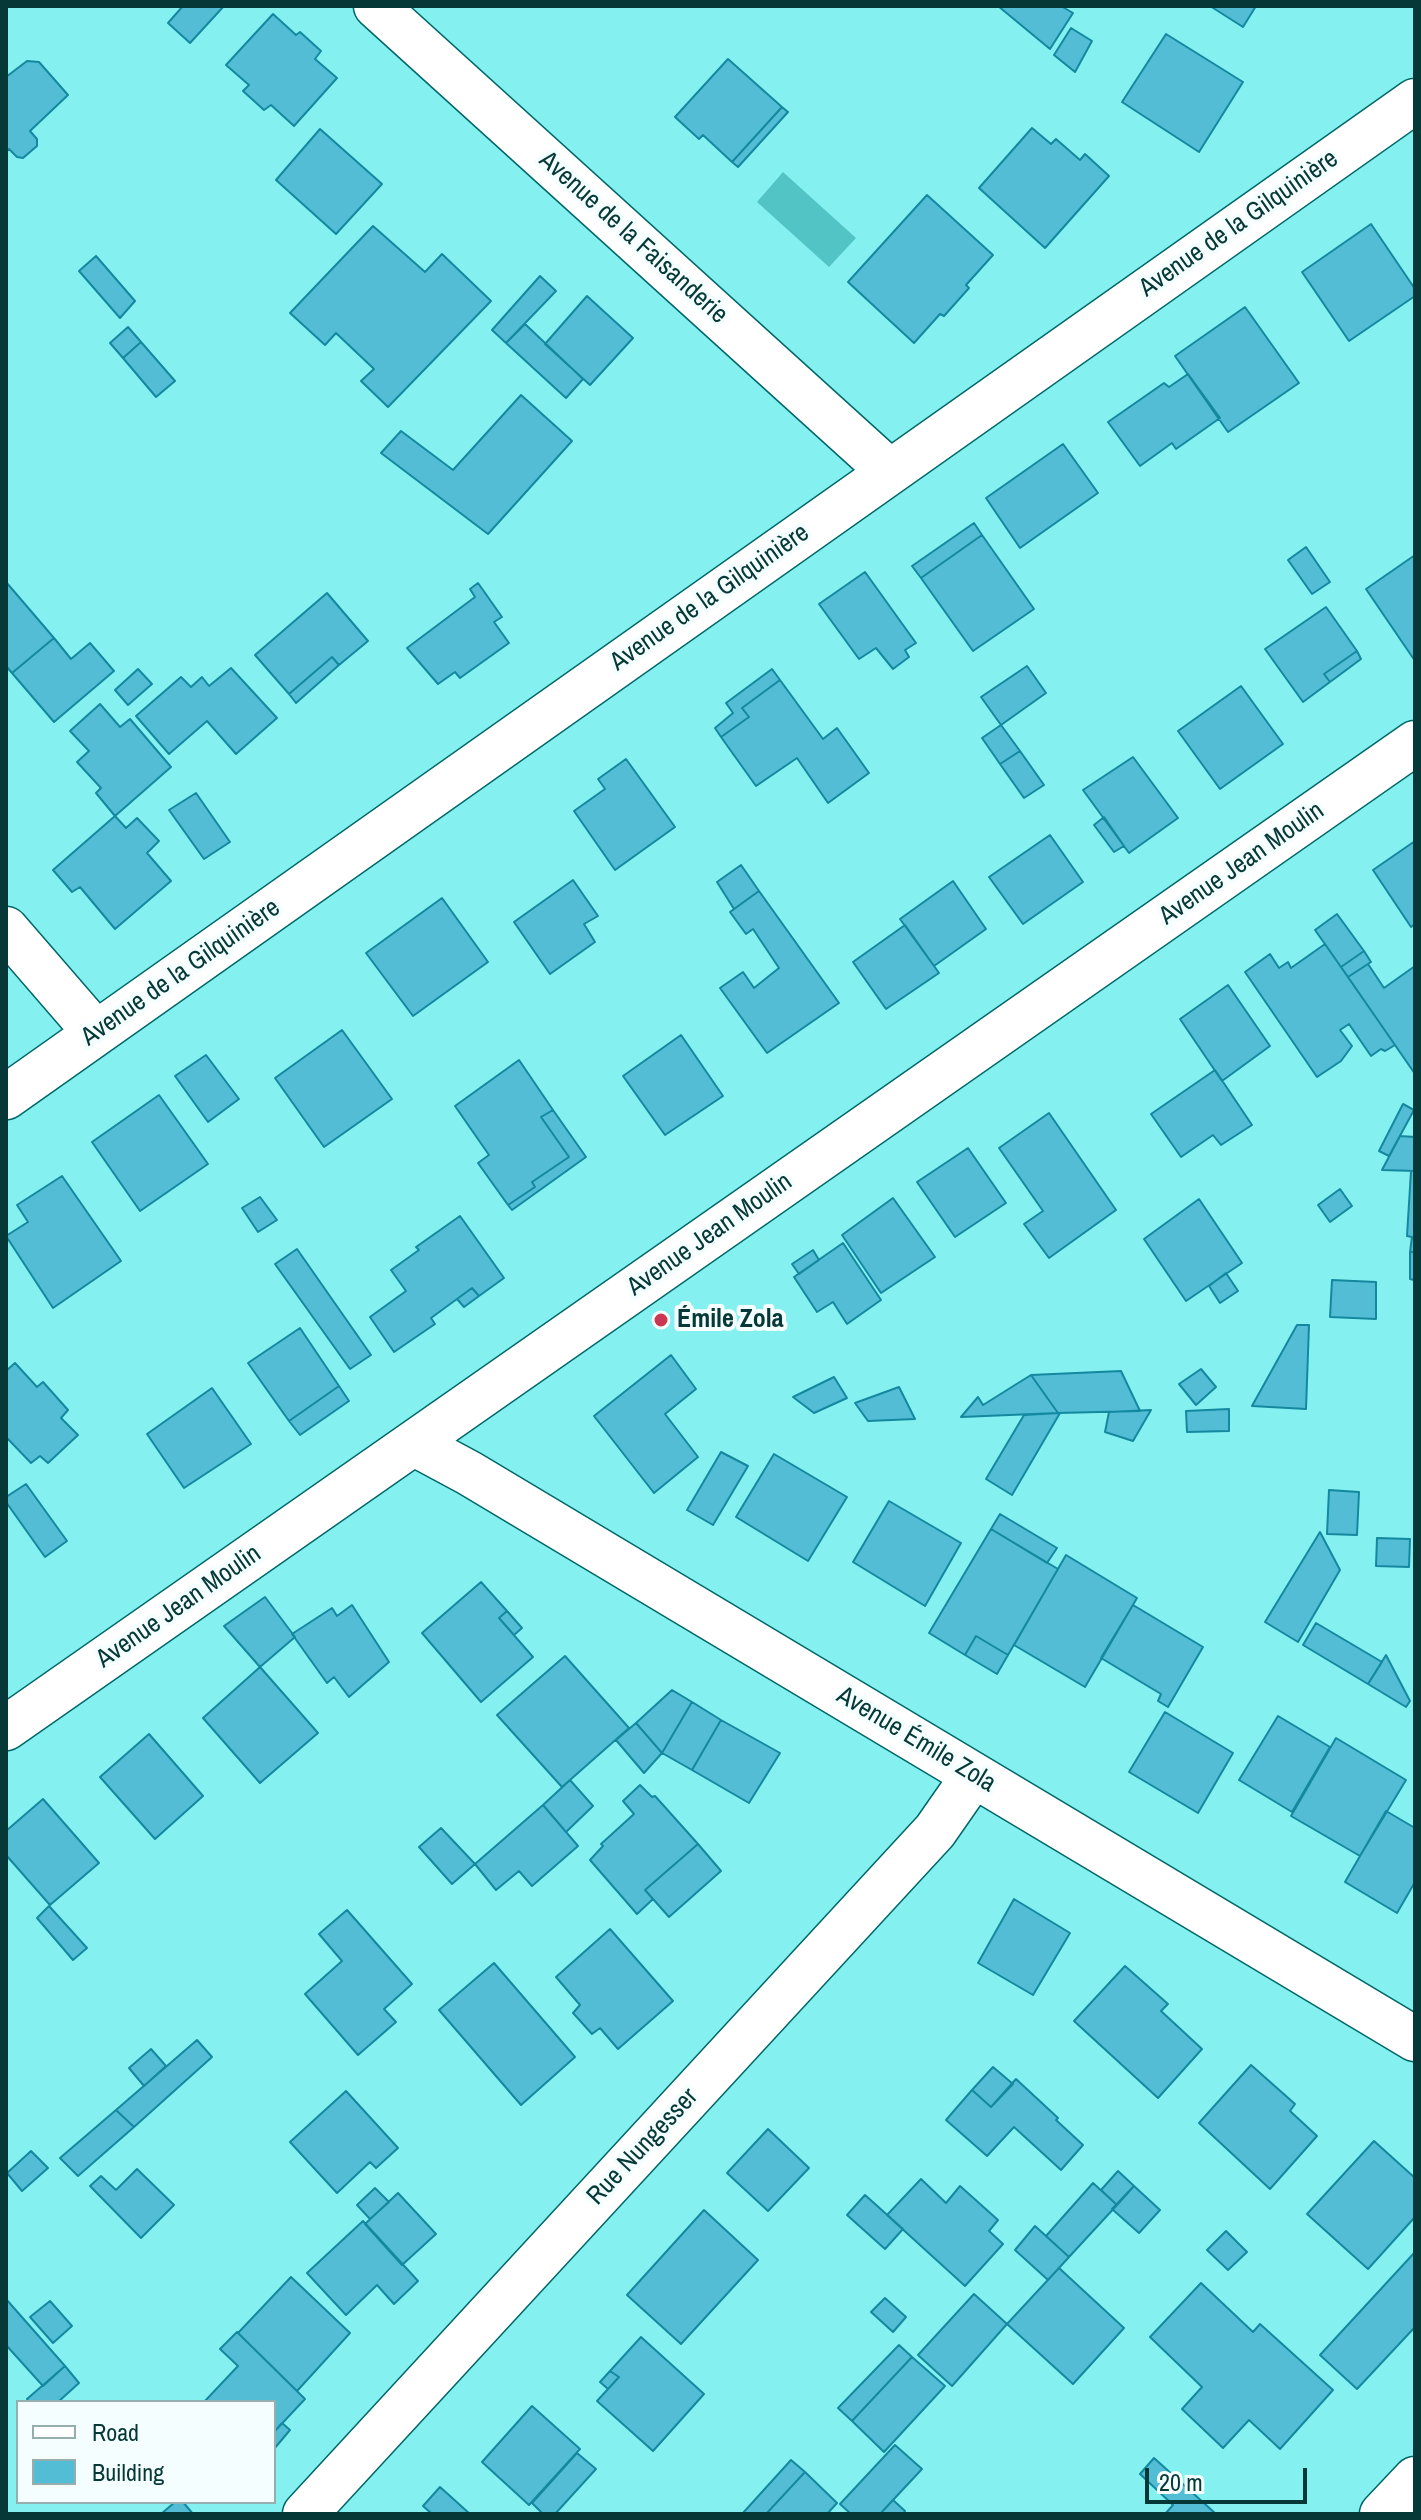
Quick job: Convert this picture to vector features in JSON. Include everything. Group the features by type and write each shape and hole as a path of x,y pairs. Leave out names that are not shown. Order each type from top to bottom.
{"street":[{"name":"Avenue de la Faisanderie","path":"376,6 889,471"},
{"name":"Avenue de la Gilquinière","path":"6,1097 1415,101"},
{"name":"Avenue Jean Moulin","path":"6,1728 1415,743"},
{"path":"6,929 96,1033"},
{"name":"Avenue Émile Zola","path":"415,1444 469,1473 1415,2039"},
{"name":"Rue Nungesser","path":"305,2514 935,1831 974,1775"},
{"path":"1382,2514 1415,2479"}],"water":[{"path":"783,172 856,238 829,267 757,202"}],"building":[{"path":"183,6 224,6 190,43 168,23"},
{"path":"998,6 1061,6 1073,13 1050,49"},
{"path":"1210,6 1256,6 1243,27"},
{"path":"273,14 296,35 300,32 321,51 315,59 337,78 294,126 271,105 264,110 243,91 249,85 226,65"},
{"path":"1071,28 1092,41 1075,72 1054,55"},
{"path":"1166,34 1243,82 1199,152 1122,102"},
{"path":"728,59 782,107 732,162 703,135 699,139 675,117"},
{"path":"27,61 39,62 68,95 30,131 37,139 37,146 23,158 17,157 9,149 6,152 6,77"},
{"path":"782,107 788,112 738,167 732,162"},
{"path":"1032,128 1051,144 1056,139 1080,160 1085,154 1109,176 1045,248 979,188"},
{"path":"320,129 382,184 336,234 276,180"},
{"path":"927,195 993,255 944,316 940,314 914,343 848,282"},
{"path":"1371,224 1415,289 1415,296 1349,341 1302,272"},
{"path":"373,226 425,272 442,254 491,301 388,407 361,381 374,369 336,333 325,345 290,313"},
{"path":"96,256 135,301 120,318 79,271"},
{"path":"540,276 556,291 506,343 492,330"},
{"path":"587,296 633,338 590,385 545,344"},
{"path":"1245,307 1299,383 1228,432 1175,356"},
{"path":"525,324 583,379 566,398 506,343"},
{"path":"128,327 141,342 123,358 110,343"},
{"path":"141,342 175,381 156,397 123,358"},
{"path":"1188,374 1220,418 1176,449 1172,443 1140,466 1108,422 1164,383 1169,387"},
{"path":"521,395 572,441 488,534 381,453 401,431 453,470"},
{"path":"1063,444 1098,493 1020,548 986,498"},
{"path":"974,523 982,535 921,578 912,566"},
{"path":"982,535 1034,609 973,651 921,578"},
{"path":"1306,547 1330,582 1312,594 1288,560"},
{"path":"1415,555 1415,661 1366,589"},
{"path":"865,572 916,643 905,650 909,657 893,669 876,648 859,659 819,604"},
{"path":"6,582 54,638 12,673 6,666"},
{"path":"478,583 502,617 494,622 509,643 460,678 455,672 438,684 407,648 475,597 470,589"},
{"path":"327,593 368,641 339,665 332,657 289,694 255,655"},
{"path":"1326,607 1357,651 1324,674 1330,682 1303,702 1265,649"},
{"path":"54,638 71,659 90,643 114,671 54,722 12,673"},
{"path":"1357,651 1361,659 1330,682 1324,674"},
{"path":"332,657 339,665 296,703 289,694"},
{"path":"1027,666 1046,693 1001,725 981,697"},
{"path":"231,668 277,718 236,754 207,721 169,754 136,716 181,677 191,687 202,677 209,686"},
{"path":"138,669 152,684 128,705 115,690"},
{"path":"772,669 780,680 742,708 749,717 721,737 715,728 733,713 726,703"},
{"path":"780,680 823,739 837,728 869,773 828,803 797,758 756,786 721,737 749,717 742,708"},
{"path":"1241,686 1283,744 1220,789 1178,731"},
{"path":"100,704 120,727 130,719 171,767 115,816 96,793 101,788 77,762 89,751 70,731"},
{"path":"1001,725 1020,751 1000,764 982,738"},
{"path":"1020,751 1044,785 1024,798 1000,764"},
{"path":"1133,757 1178,818 1129,853 1083,790"},
{"path":"626,759 675,827 615,870 574,811 605,789 598,779"},
{"path":"196,793 230,842 204,859 169,810"},
{"path":"115,816 126,828 137,818 159,841 147,853 171,881 115,929 80,887 72,892 53,870"},
{"path":"1104,817 1124,846 1114,852 1094,825"},
{"path":"1050,835 1083,882 1023,924 989,877"},
{"path":"1415,841 1415,924 1411,927 1373,870"},
{"path":"741,865 759,891 734,909 717,882"},
{"path":"573,880 598,916 584,924 595,942 550,974 514,922"},
{"path":"953,881 986,929 934,966 900,919"},
{"path":"759,891 839,1003 767,1053 720,988 743,972 754,988 779,968 753,929 746,934 730,912"},
{"path":"442,898 488,962 413,1016 366,953"},
{"path":"1337,914 1364,951 1341,967 1315,930"},
{"path":"905,925 939,973 886,1009 853,962"},
{"path":"1325,944 1395,1045 1371,1056 1349,1024 1340,1030 1352,1046 1341,1061 1317,1077 1245,972 1270,954 1279,968 1288,962 1291,968"},
{"path":"1364,951 1371,962 1348,977 1341,967"},
{"path":"1368,964 1384,988 1415,966 1415,1074 1348,977"},
{"path":"1228,985 1270,1046 1222,1081 1180,1019"},
{"path":"342,1030 392,1099 324,1147 275,1078"},
{"path":"681,1035 723,1096 665,1135 623,1076"},
{"path":"206,1055 239,1099 208,1122 175,1076"},
{"path":"519,1060 553,1110 541,1117 569,1157 532,1182 535,1187 508,1205 478,1163 489,1155 455,1106"},
{"path":"1215,1070 1252,1125 1221,1145 1213,1135 1181,1157 1151,1114"},
{"path":"159,1095 208,1164 140,1211 92,1142"},
{"path":"1403,1104 1414,1110 1389,1156 1379,1151"},
{"path":"553,1110 586,1157 512,1210 508,1205 535,1187 532,1182 569,1157 541,1117"},
{"path":"1049,1113 1116,1210 1049,1258 1024,1224 1043,1211 999,1148"},
{"path":"1400,1136 1415,1137 1415,1171 1382,1170"},
{"path":"968,1148 1006,1203 955,1237 917,1182"},
{"path":"1411,1171 1415,1171 1415,1252 1410,1252 1412,1237 1407,1236"},
{"path":"62,1176 121,1261 53,1308 6,1236 28,1222 17,1205"},
{"path":"1340,1189 1352,1206 1330,1222 1318,1205"},
{"path":"260,1197 277,1220 258,1232 242,1208"},
{"path":"893,1198 935,1257 881,1293 842,1235"},
{"path":"1199,1199 1242,1263 1186,1301 1144,1239"},
{"path":"460,1216 504,1278 479,1296 472,1288 431,1318 435,1324 394,1352 370,1317 406,1291 391,1270 419,1250 416,1247"},
{"path":"843,1243 881,1300 847,1324 833,1302 817,1312 794,1277"},
{"path":"297,1249 371,1355 350,1369 275,1264"},
{"path":"813,1250 819,1260 799,1274 792,1264"},
{"path":"1410,1252 1415,1252 1415,1297 1414,1280 1410,1279"},
{"path":"1226,1273 1238,1291 1220,1303 1209,1286"},
{"path":"1332,1280 1376,1282 1376,1319 1330,1317"},
{"path":"472,1288 479,1296 464,1307 457,1299"},
{"path":"1297,1325 1309,1325 1306,1409 1252,1406"},
{"path":"300,1328 339,1386 289,1421 248,1363"},
{"path":"671,1355 696,1389 665,1414 698,1457 654,1493 594,1416"},
{"path":"15,1363 37,1387 43,1382 68,1410 61,1418 78,1435 48,1463 40,1456 31,1463 6,1437 6,1371"},
{"path":"1201,1369 1216,1387 1196,1405 1179,1384"},
{"path":"1121,1371 1140,1411 1058,1413 1031,1375"},
{"path":"1031,1375 1058,1413 961,1417 978,1397 983,1405"},
{"path":"834,1377 847,1398 814,1413 793,1397"},
{"path":"339,1386 349,1401 300,1435 289,1421"},
{"path":"899,1387 915,1419 868,1421 855,1403"},
{"path":"212,1388 251,1444 184,1488 147,1434"},
{"path":"1229,1409 1229,1431 1187,1432 1186,1411"},
{"path":"1151,1410 1133,1441 1105,1432 1109,1412"},
{"path":"1060,1413 1012,1495 986,1479 1024,1415"},
{"path":"721,1452 748,1466 713,1525 687,1510"},
{"path":"774,1454 847,1497 808,1561 736,1517"},
{"path":"26,1484 67,1541 45,1557 6,1502 6,1497"},
{"path":"1329,1490 1359,1492 1357,1535 1327,1534"},
{"path":"889,1501 961,1543 925,1606 853,1562"},
{"path":"1000,1514 1057,1548 1047,1563 991,1529"},
{"path":"991,1529 1058,1569 1008,1655 976,1636 965,1655 929,1633"},
{"path":"1320,1532 1340,1570 1298,1642 1265,1622"},
{"path":"1377,1538 1410,1539 1409,1567 1376,1566"},
{"path":"1066,1555 1137,1598 1085,1687 1014,1645"},
{"path":"481,1582 507,1611 499,1618 533,1657 481,1702 422,1633"},
{"path":"265,1597 295,1637 260,1667 224,1626"},
{"path":"352,1605 389,1662 349,1697 334,1677 327,1683 292,1634 332,1608 337,1616"},
{"path":"1133,1605 1203,1647 1168,1707 1158,1701 1161,1694 1101,1658"},
{"path":"507,1611 522,1628 514,1635 499,1618"},
{"path":"1316,1623 1382,1662 1368,1684 1303,1645"},
{"path":"976,1636 1008,1655 997,1674 965,1655"},
{"path":"1386,1655 1410,1701 1406,1707 1368,1684"},
{"path":"565,1656 629,1728 562,1787 497,1715"},
{"path":"260,1667 318,1733 260,1783 203,1718"},
{"path":"672,1690 692,1702 662,1753 636,1723"},
{"path":"692,1702 721,1720 692,1770 662,1753"},
{"path":"1165,1712 1233,1753 1198,1813 1129,1772"},
{"path":"1278,1716 1330,1747 1292,1812 1239,1780"},
{"path":"721,1720 780,1753 749,1803 692,1770"},
{"path":"636,1723 662,1753 644,1773 616,1740"},
{"path":"149,1734 203,1796 155,1839 100,1777"},
{"path":"1336,1738 1406,1780 1360,1856 1291,1816"},
{"path":"570,1780 593,1806 566,1832 543,1805"},
{"path":"640,1785 652,1797 655,1796 698,1844 645,1890 653,1899 637,1914 590,1860 603,1846 601,1844 634,1814 623,1801"},
{"path":"43,1799 99,1863 50,1905 6,1855 6,1831"},
{"path":"543,1805 578,1846 532,1886 519,1871 496,1890 475,1864"},
{"path":"1386,1811 1415,1828 1415,1882 1397,1913 1345,1882"},
{"path":"441,1828 475,1864 452,1884 419,1847"},
{"path":"698,1844 721,1871 669,1917 645,1890"},
{"path":"1014,1899 1070,1933 1033,1995 978,1963"},
{"path":"49,1906 87,1948 73,1960 37,1918"},
{"path":"347,1910 412,1984 384,2009 396,2022 358,2055 305,1994 342,1961 319,1934"},
{"path":"610,1929 673,2001 618,2049 600,2028 592,2034 573,2013 580,2005 556,1977"},
{"path":"494,1963 575,2057 521,2105 439,2010"},
{"path":"1125,1966 1168,2004 1161,2011 1202,2049 1158,2098 1074,2021"},
{"path":"197,2040 212,2057 134,2127 116,2110"},
{"path":"151,2049 166,2066 144,2086 129,2068"},
{"path":"1251,2065 1295,2104 1290,2111 1317,2136 1270,2189 1199,2123"},
{"path":"993,2067 1013,2084 991,2107 972,2090"},
{"path":"1016,2079 1083,2145 1061,2170 1014,2127 987,2156 946,2120 972,2090 991,2107"},
{"path":"346,2091 398,2148 376,2168 370,2162 337,2193 290,2142"},
{"path":"116,2110 134,2127 78,2176 60,2158"},
{"path":"768,2129 809,2168 768,2211 727,2173"},
{"path":"1374,2141 1415,2178 1415,2217 1368,2269 1307,2214"},
{"path":"31,2151 48,2168 22,2191 7,2173"},
{"path":"137,2169 174,2205 141,2238 90,2186 101,2176 116,2190"},
{"path":"1118,2171 1134,2186 1117,2205 1101,2190"},
{"path":"921,2179 946,2203 960,2186 998,2220 989,2231 1003,2244 965,2286 887,2215"},
{"path":"1093,2183 1117,2205 1069,2257 1046,2236"},
{"path":"1134,2186 1160,2210 1139,2233 1112,2209"},
{"path":"375,2188 389,2202 370,2219 357,2205"},
{"path":"398,2193 436,2234 402,2265 365,2224"},
{"path":"865,2195 903,2229 885,2249 847,2215"},
{"path":"704,2210 758,2260 681,2344 627,2295"},
{"path":"363,2221 418,2281 394,2304 377,2285 346,2315 307,2273"},
{"path":"1035,2226 1069,2257 1048,2280 1015,2250"},
{"path":"1226,2231 1247,2252 1228,2270 1207,2250"},
{"path":"1415,2252 1415,2327 1357,2389 1320,2355"},
{"path":"1059,2268 1124,2328 1073,2384 1007,2324"},
{"path":"291,2277 350,2333 297,2391 238,2333"},
{"path":"1201,2283 1253,2332 1260,2324 1333,2390 1280,2449 1249,2420 1223,2448 1182,2409 1202,2387 1150,2337"},
{"path":"974,2294 1007,2324 952,2386 918,2355"},
{"path":"885,2298 906,2317 893,2332 871,2312"},
{"path":"6,2299 65,2366 43,2386 6,2345"},
{"path":"50,2301 72,2326 53,2343 30,2317"},
{"path":"237,2332 305,2399 276,2430 276,2400 206,2400 238,2366 220,2349"},
{"path":"641,2337 704,2394 653,2451 597,2401 619,2377 610,2371"},
{"path":"899,2345 912,2357 852,2421 838,2408"},
{"path":"912,2357 945,2386 884,2452 852,2421"},
{"path":"65,2366 79,2383 60,2400 27,2399"},
{"path":"610,2371 619,2377 608,2389 600,2382"},
{"path":"532,2406 580,2449 529,2505 482,2462"},
{"path":"282,2423 290,2430 276,2447 276,2430"},
{"path":"895,2445 922,2469 880,2514 851,2514 840,2504"},
{"path":"577,2453 596,2469 555,2514 543,2514 532,2503"},
{"path":"1154,2458 1216,2514 1165,2514 1173,2505 1140,2474"},
{"path":"791,2460 805,2472 766,2514 742,2514"},
{"path":"805,2472 837,2503 827,2514 766,2514"},
{"path":"440,2487 470,2514 432,2514 423,2506"},
{"path":"893,2500 905,2511 903,2514 880,2514"},
{"path":"173,2504 185,2504 193,2514 161,2514"}],"place":[{"name":"Émile Zola","path":"661,1320"}]}
